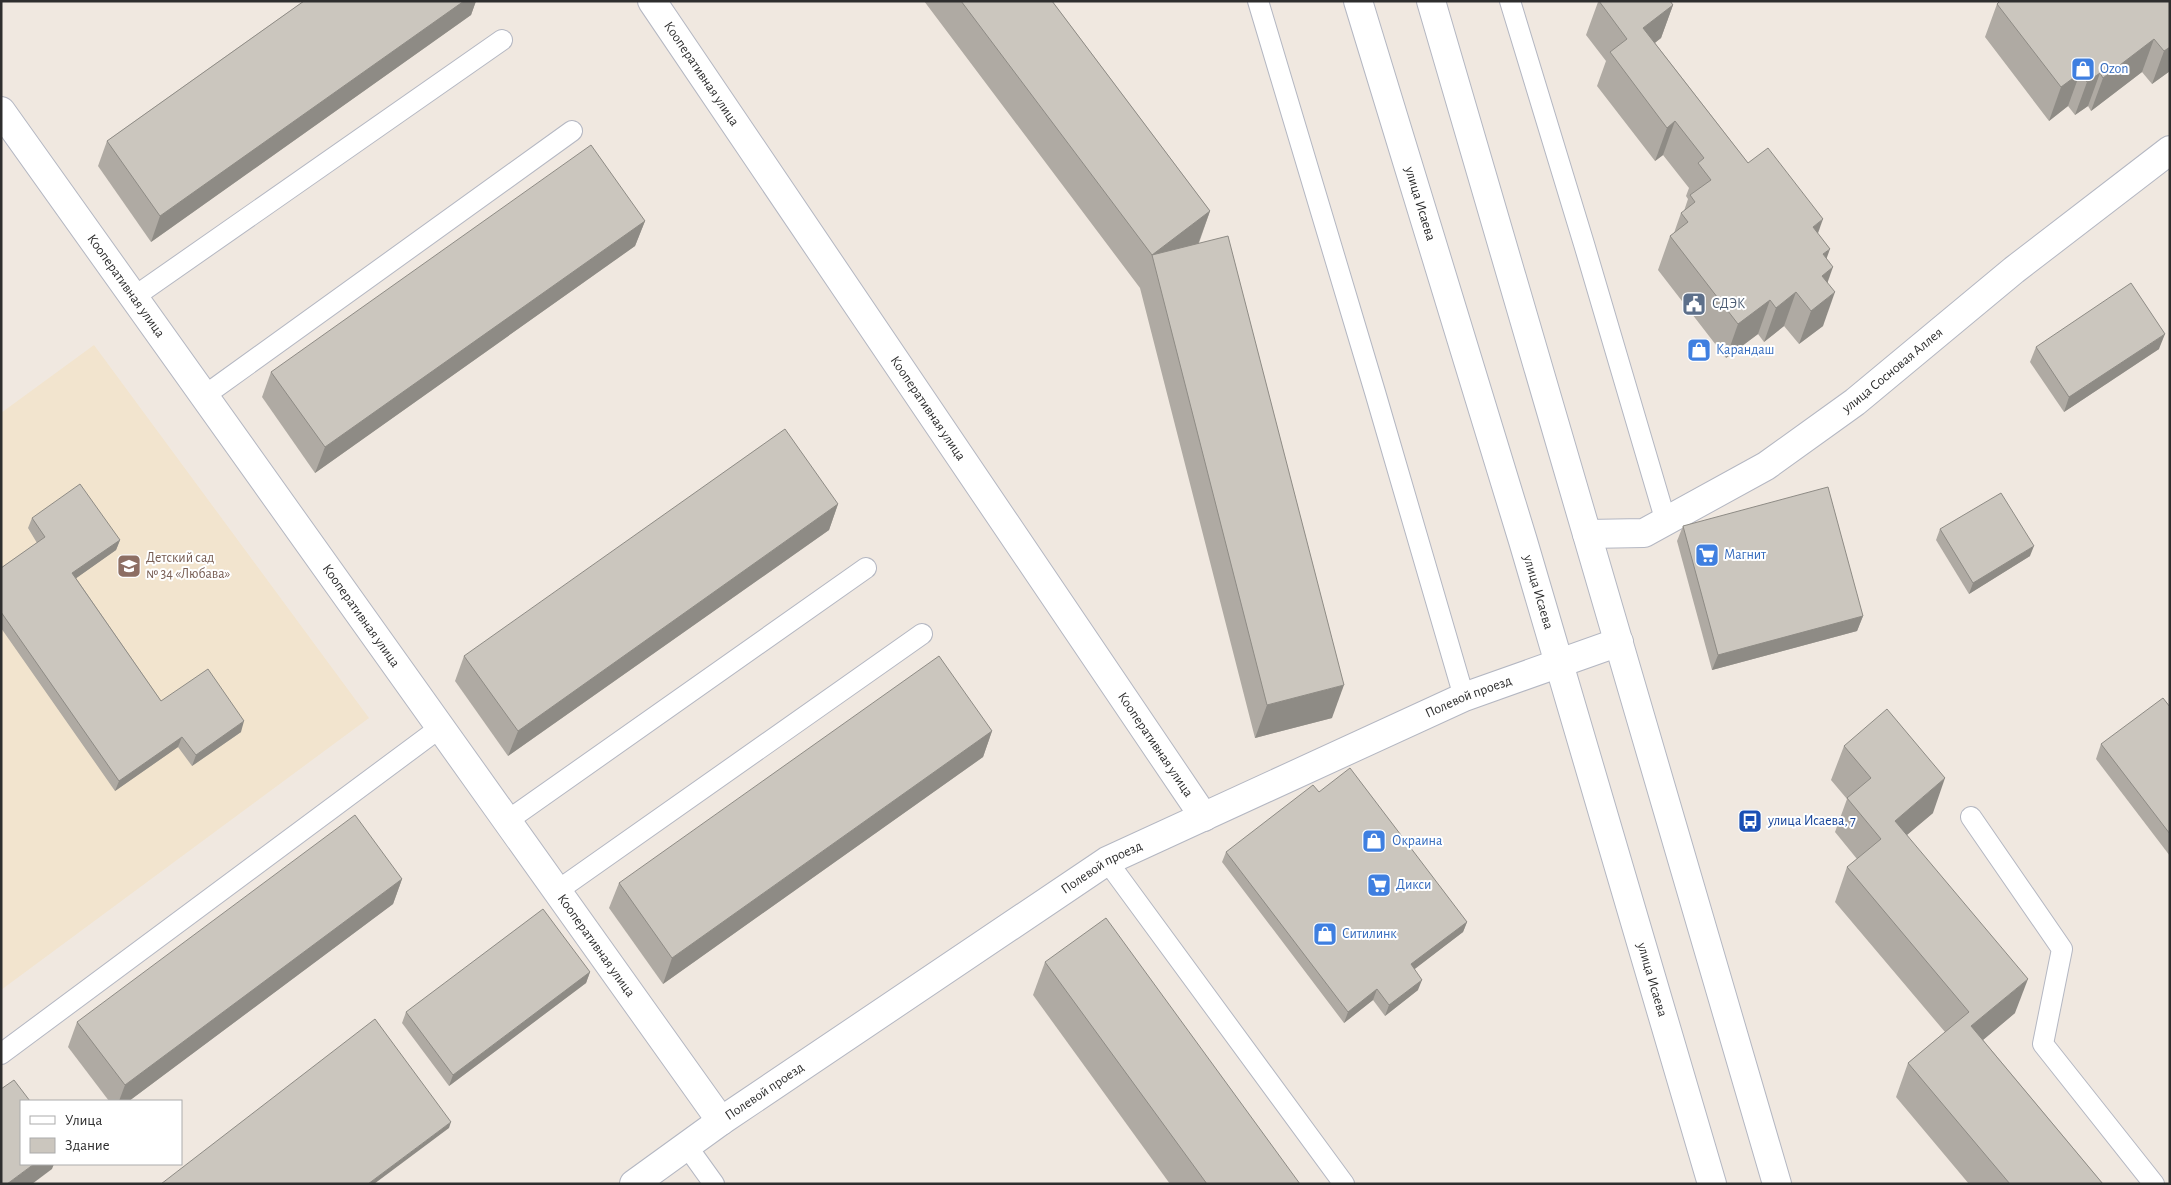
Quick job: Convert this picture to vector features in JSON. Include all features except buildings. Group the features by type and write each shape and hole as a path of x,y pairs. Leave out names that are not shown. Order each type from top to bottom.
{"street":[{"name":"Кооперативная улица","path":"652,1 1204,817"},
{"name":"улица Исаева","path":"1358,1 1559,664 1712,1184"},
{"path":"1431,1 1777,1184"},
{"name":"Кооперативная улица","path":"1,110 721,1120"},
{"name":"улица Сосновая Аллея","path":"1587,534 1644,534 1766,466 1855,402 2014,270 2170,150"},
{"name":"Полевой проезд","path":"634,1184 721,1120 1107,861 1464,697 1619,642"}],"lane":[{"path":"1258,1 1464,697"},
{"path":"1510,1 1666,522"},
{"path":"134,296 502,40"},
{"path":"204,396 572,131"},
{"path":"507,820 866,568"},
{"path":"558,891 922,634"},
{"path":"1,1054 441,727"},
{"path":"1971,817 2062,950 2043,1044 2154,1184"},
{"path":"1107,861 1344,1184"},
{"path":"686,1145 714,1184"},
{"path":"2164,1184 2170,1179"}],"shaded area":[{"name":"Детский сад № 34 «Любава»","path":"94,345 369,718 1,990 1,413"}],"place":[{"name":"Ozon","path":"2083,69"},
{"name":"СДЭК","path":"1694,304"},
{"name":"Карандаш","path":"1699,350"},
{"name":"Магнит","path":"1707,555"},
{"name":"Детский сад № 34 «Любава»","path":"129,566"},
{"name":"улица Исаева, 7","path":"1750,821"},
{"name":"Окраина","path":"1374,841"},
{"name":"Дикси","path":"1379,885"},
{"name":"Ситилинк","path":"1325,934"}]}
